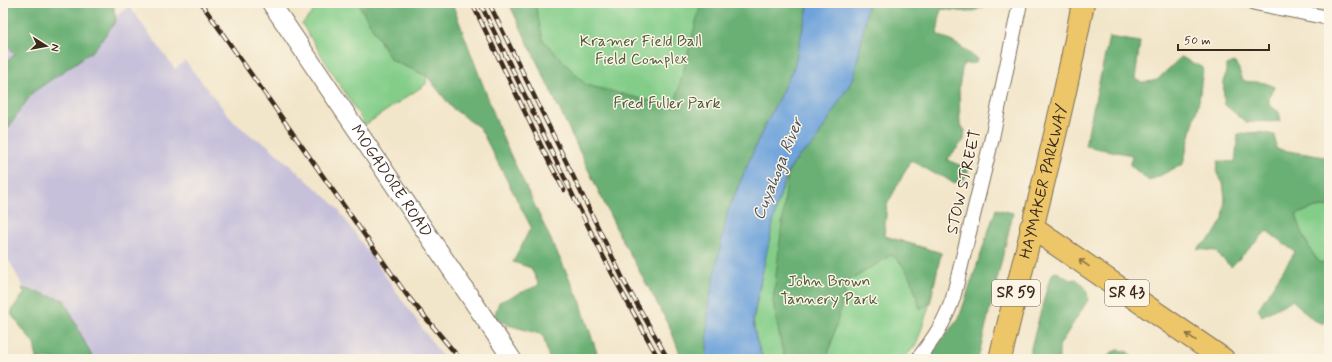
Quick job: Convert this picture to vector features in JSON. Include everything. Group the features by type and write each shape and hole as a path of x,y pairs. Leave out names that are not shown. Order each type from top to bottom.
{"main road":[{"name":"HAYMAKER PARKWAY","path":"1000,359 1031,227 1062,109 1083,3"},
{"name":"SR 43","path":"1031,227 1223,359"}],"street":[{"name":"MOGADORE ROAD","path":"271,3 512,359"},
{"name":"STOW STREET","path":"918,359 935,336 946,316 953,298 992,138 1020,3"},
{"path":"1254,3 1329,18"}],"shaded area":[{"path":"3,3 113,3 116,16 129,6 175,69 185,61 234,122 253,137 265,143 335,205 444,359 61,359 10,262 3,260"}],"green space":[{"path":"3,3 113,3 116,21 94,50 32,93 6,131 3,132 3,65 15,54 3,40"},
{"path":"321,3 358,3 391,60 427,76 426,84 365,125 302,24"},
{"path":"358,3 452,3 504,141 581,303 599,359 549,359 543,335 508,325 494,317 499,302 539,285 531,268 513,262 531,227 480,128 452,108 427,76 391,60"},
{"name":"Fred Fuller Park","path":"509,3 809,3 620,236"},
{"name":"Fred Fuller Park","path":"509,3 535,3 543,40 586,85 674,107 701,3 809,3 794,67 759,138 728,210 707,359 682,359 669,325 620,236"},
{"path":"867,3 993,3 968,12 941,9 937,34 960,46 977,59 976,63 963,64 959,88 960,125 965,130 964,140 947,160 967,168 968,172 963,181 953,183 911,160 887,205 884,236 941,253 930,303 920,309 907,272 891,255 848,282 827,359 785,359 773,302 788,171 800,155 813,145 854,77 865,22"},
{"path":"1109,37 1140,42 1135,79 1142,83 1157,80 1181,57 1203,68 1199,101 1183,164 1149,181 1130,165 1132,155 1085,146"},
{"path":"1234,62 1238,67 1244,81 1262,83 1274,87 1269,99 1269,105 1279,112 1281,121 1247,123 1225,105 1224,85 1227,65"},
{"path":"1260,132 1275,135 1276,149 1325,157 1329,149 1329,206 1310,209 1296,215 1312,252 1320,263 1329,260 1329,317 1324,324 1313,320 1292,300 1262,316 1258,309 1295,252 1267,231 1231,267 1215,251 1197,249 1213,236 1223,219 1225,198 1223,183 1217,174 1218,161 1235,162 1238,134"},
{"name":"John Brown Tannery Park","path":"788,171 849,225 941,253 930,303 917,343 904,359 763,359 756,339 753,321 767,247 777,205"},
{"path":"1329,206 1329,260 1320,263 1307,246 1296,215 1310,209"},
{"path":"996,209 1013,213 978,359 927,359 959,318"},
{"path":"1057,272 1070,280 1076,279 1082,284 1087,290 1088,300 1059,346 1059,359 1028,359 1048,284 1053,273"},
{"path":"22,288 64,300 93,359 37,359 34,344 11,314 13,308 23,295 25,295"},
{"path":"1119,350 1128,352 1134,359 1105,359 1112,352"}],"water":[{"name":"Cuyahoga River","path":"809,3 867,3 865,22 854,77 813,145 800,155 788,171 777,205 753,320 756,339 763,359 707,359 708,306 728,210 759,138 794,67"}],"railway":[{"path":"201,3 406,294 460,359"},
{"path":"472,3 564,190"},
{"path":"480,3 587,225 659,359"},
{"path":"489,3 625,283 668,359"}],"park label":[{"name":"Kramer Field Ball Field Complex","path":"641,50"}]}
